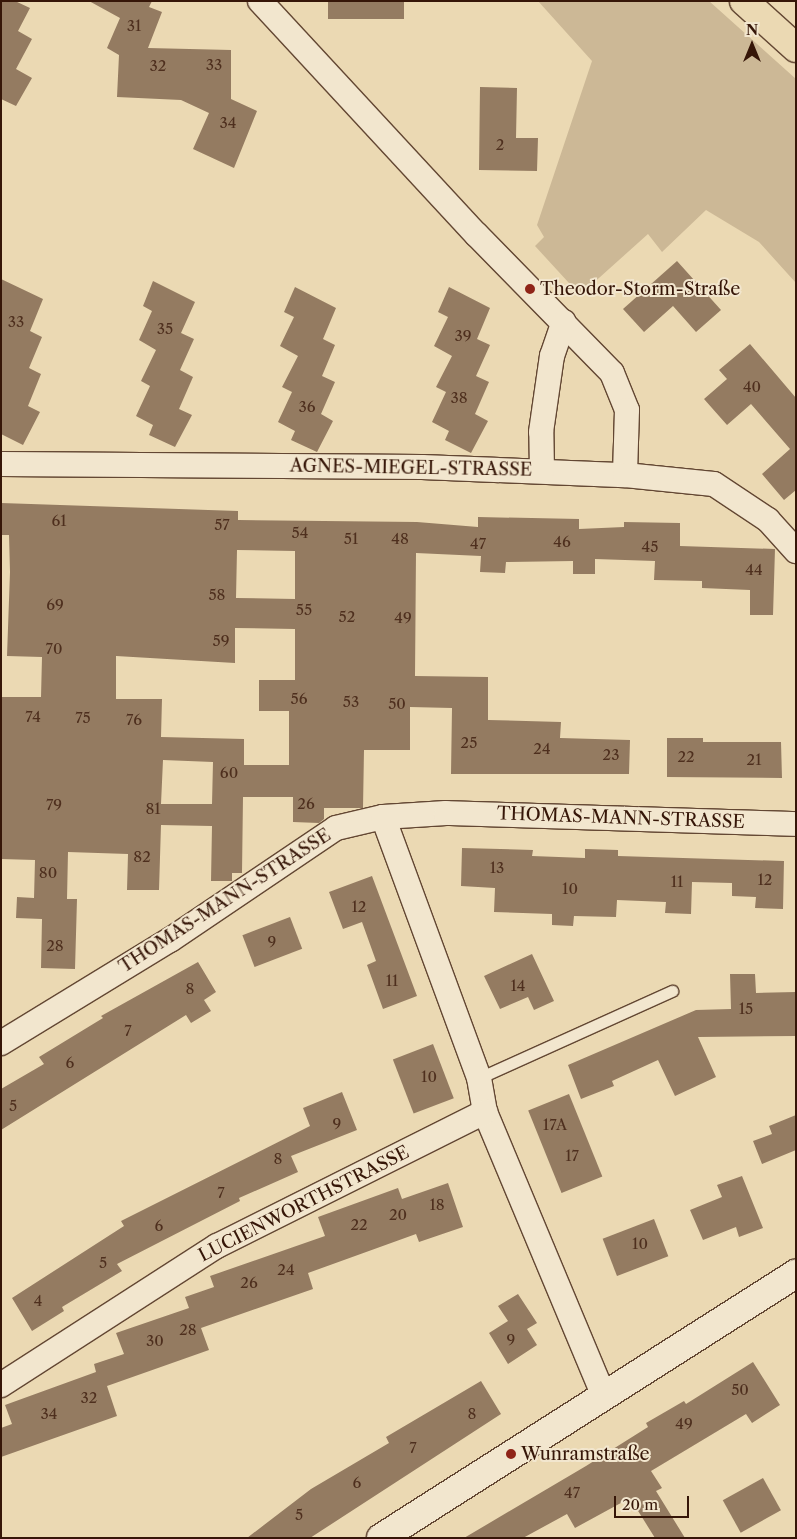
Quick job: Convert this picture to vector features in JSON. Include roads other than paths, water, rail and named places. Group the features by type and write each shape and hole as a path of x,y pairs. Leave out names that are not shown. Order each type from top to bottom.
{"highway":[{"path":"744,1 796,48"}],"street":[{"path":"260,1 476,234 612,373 627,410 625,475"},
{"path":"542,471 541,432 552,356 564,322"},
{"name":"AGNES-MIEGEL-STRASSE","path":"1,464 542,471 625,475 714,484 768,520 796,551"},
{"name":"THOMAS-MANN-STRASSE","path":"1,1043 186,930 336,828 383,817 446,812 796,824"},
{"path":"383,817 479,1078 485,1112 604,1396"},
{"name":"LUCIENWORTHSTRASSE","path":"1,1384 217,1246 485,1112"},
{"path":"380,1538 604,1396 792,1283"}],"lane":[{"path":"479,1078 672,991"}],"place":[{"name":"Theodor-Storm-Straße","path":"530,289"},
{"name":"Wunramstraße","path":"511,1454"}]}
